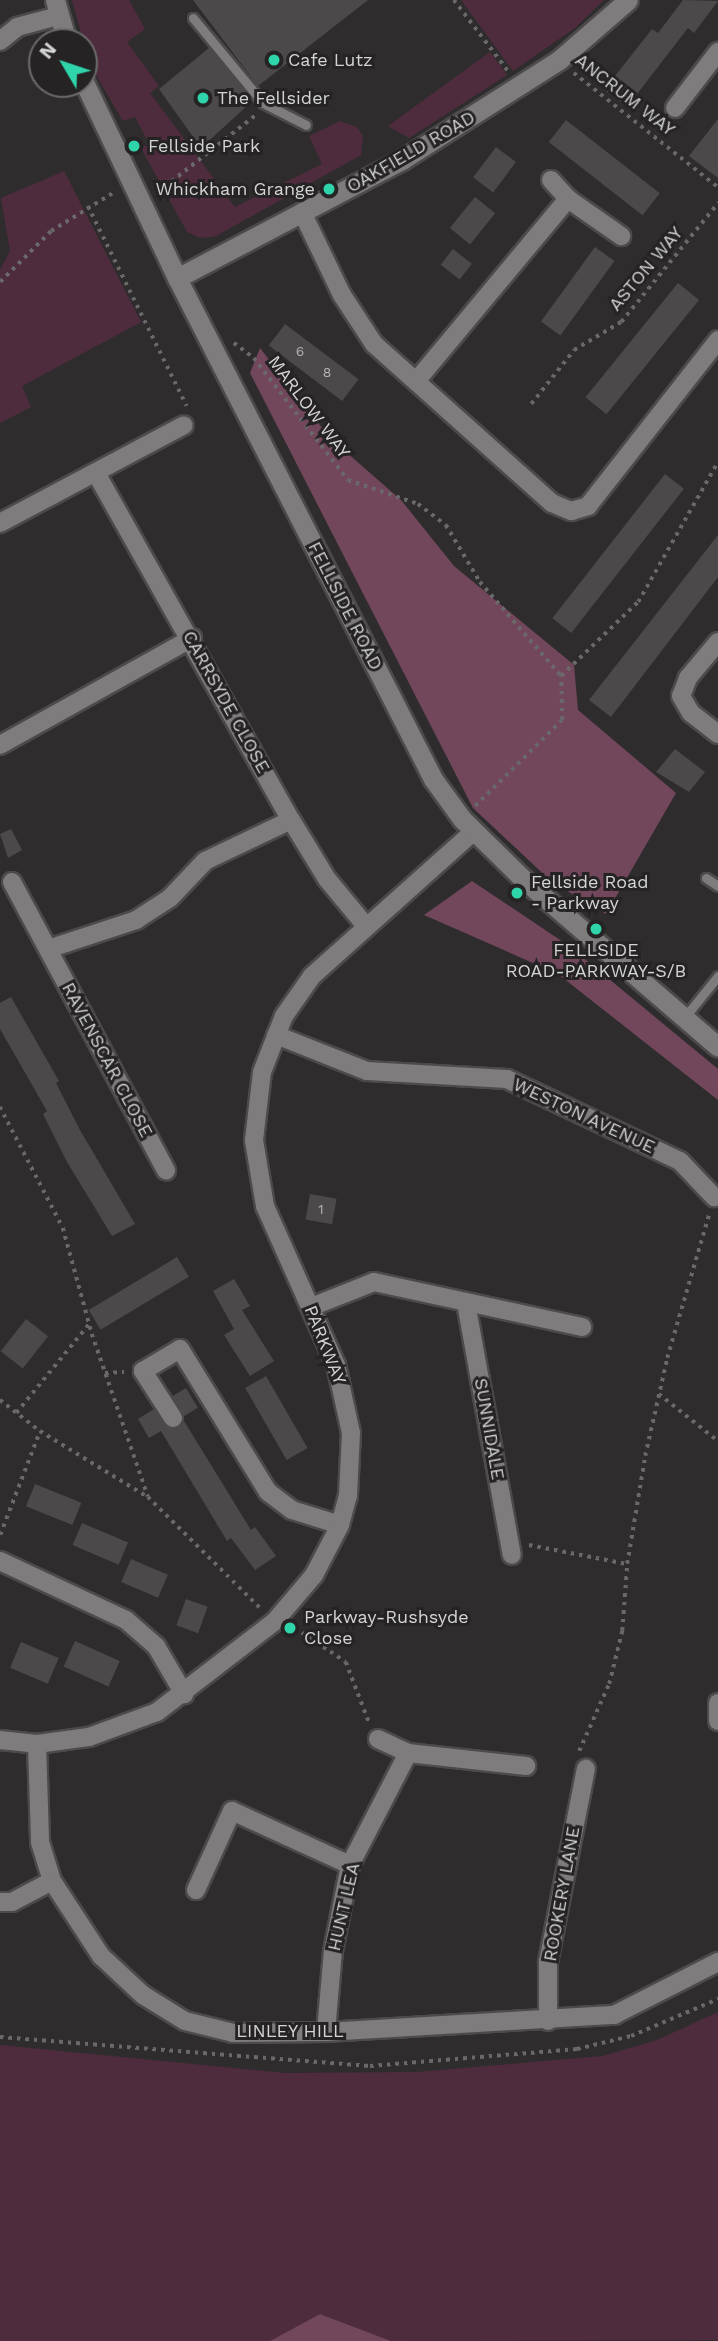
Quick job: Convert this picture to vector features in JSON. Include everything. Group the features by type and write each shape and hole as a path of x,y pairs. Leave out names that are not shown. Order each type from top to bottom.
{"street":[{"name":"OAKFIELD ROAD","path":"177,278 402,160 559,60 628,0"},
{"path":"0,41 17,27 56,8 62,28"},
{"path":"675,108 718,52"},
{"name":"FELLSIDE ROAD","path":"91,98 177,278 433,779 468,825 682,1019 718,1047"},
{"path":"551,180 568,199 621,236"},
{"path":"417,380 568,199"},
{"path":"302,212 342,295 374,344 552,503 571,511 588,506 718,340"},
{"path":"0,523 184,425"},
{"name":"CARRSYDE CLOSE","path":"96,473 291,820 327,879 365,925"},
{"path":"0,745 191,638"},
{"path":"718,642 688,678 681,696 691,713 718,734"},
{"path":"48,949 136,920 170,898 205,861 291,820"},
{"name":"PARKWAY","path":"0,1740 37,1744 89,1737 128,1725 184,1694 277,1619 314,1576 340,1525 350,1474 351,1433 336,1365 265,1206 256,1151 257,1097 276,1035 296,996 468,825"},
{"name":"RAVENSCAR CLOSE","path":"12,882 166,1171"},
{"name":"WESTON AVENUE","path":"276,1035 367,1071 507,1079 680,1161 714,1196"},
{"path":"311,1307 374,1282 582,1327"},
{"name":"SUNNIDALE","path":"466,1303 511,1548"},
{"path":"173,1418 143,1371 180,1349 268,1492 292,1510 340,1525"},
{"path":"0,1561 126,1620 156,1646 184,1694"},
{"path":"718,1703 718,1721"},
{"path":"377,1739 408,1753 526,1766"},
{"name":"LINLEY HILL","path":"37,1744 40,1842 52,1881 101,1956 143,1995 185,2021 233,2033 326,2032 548,2021 614,2015 718,1962"},
{"name":"HUNT LEA","path":"326,2032 333,1951 350,1866 408,1753"},
{"name":"ROOKERY LANE","path":"548,2021 548,1962 586,1769"},
{"path":"196,1889 232,1811 350,1866"},
{"path":"0,1902 12,1902 52,1881"}],"lane":[{"path":"193,18 268,106 306,125"},
{"path":"706,878 718,886"},
{"path":"682,1019 718,976"}],"path":[{"path":"454,0 520,87"},
{"name":"ANCRUM WAY","path":"559,60 718,187"},
{"path":"142,204 268,106"},
{"path":"0,282 51,231 88,206 130,183"},
{"name":"ASTON WAY","path":"531,404 574,350 621,322 718,203"},
{"path":"88,206 194,421 184,425"},
{"name":"MARLOW WAY","path":"228,338 254,358 348,480 418,504 446,525 480,582 561,676"},
{"path":"468,825 562,720 561,676 638,602 718,463"},
{"path":"0,1107 64,1228 89,1324 148,1497"},
{"path":"586,1769 574,1764 609,1684 622,1631 627,1564 659,1394 714,1196"},
{"path":"16,1412 89,1324"},
{"path":"659,1394 718,1441"},
{"path":"0,1400 40,1431 148,1497 277,1619 346,1662 377,1739"},
{"path":"0,1535 40,1431"},
{"path":"511,1548 627,1564"}],"shaded area":[{"path":"72,0 129,0 145,29 127,42 159,86 150,93 235,207 322,164 309,136 340,121 357,127 363,136 361,155 216,236 201,238 187,232 141,148 149,144 135,117 123,121 98,79 98,28 80,28"},
{"path":"461,0 604,0 575,28 513,71"},
{"path":"490,52 507,75 409,138 388,126"},
{"path":"64,171 141,322 22,386 31,407 0,423 0,270 10,251 1,198"},
{"path":"260,348 330,438 401,500 454,566 574,665 578,710 676,793 606,914 552,882 473,808 250,373"},
{"path":"472,881 569,946 718,1069 718,1100 558,974 424,915"},
{"path":"718,2012 718,2340 391,2341 320,2314 270,2341 0,2341 0,2045 285,2073 417,2072 603,2056 657,2040"},
{"path":"320,2314 391,2341 270,2341"}],"building":[{"path":"193,0 368,0 258,86"},
{"path":"683,0 718,1 694,33 688,28 627,107 604,90 652,29 658,33"},
{"name":"The Fellsider","path":"209,48 247,94 241,99 247,106 201,148 159,89"},
{"path":"718,119 718,178 689,156"},
{"path":"566,120 660,193 643,215 549,142"},
{"path":"496,147 516,162 493,192 473,177"},
{"path":"475,197 495,213 470,244 450,228"},
{"path":"595,247 614,261 560,336 541,321"},
{"path":"453,249 472,264 460,280 441,265"},
{"path":"678,283 699,300 606,414 585,397"},
{"path":"285,324 358,379 342,401 269,346"},
{"path":"665,474 684,489 571,633 552,618"},
{"path":"718,535 718,577 611,717 589,700"},
{"path":"675,749 705,772 689,792 656,772"},
{"path":"11,829 22,850 8,858 0,834"},
{"path":"11,997 59,1081 56,1083 80,1130 135,1224 112,1236 67,1162 43,1114 47,1111 0,1029 0,1003"},
{"path":"310,1194 337,1199 332,1224 305,1220"},
{"path":"177,1257 189,1277 101,1330 89,1310"},
{"path":"234,1279 250,1306 242,1310 274,1361 250,1376 224,1335 234,1329 213,1291"},
{"path":"26,1319 48,1336 23,1369 1,1351"},
{"path":"266,1376 308,1448 287,1460 245,1388"},
{"path":"186,1388 198,1408 184,1416 172,1396"},
{"path":"154,1409 168,1428 178,1428 184,1421 251,1530 255,1527 276,1556 255,1570 231,1538 227,1541 161,1431 149,1438 138,1419"},
{"path":"35,1484 81,1503 72,1525 26,1506"},
{"path":"82,1523 128,1543 119,1565 73,1545"},
{"path":"131,1559 168,1575 158,1598 121,1582"},
{"path":"186,1599 208,1607 198,1633 176,1625"},
{"path":"75,1641 120,1661 108,1687 64,1667"},
{"path":"21,1642 59,1658 48,1684 10,1668"}],"place":[{"name":"Cafe Lutz","path":"274,60"},
{"name":"The Fellsider","path":"203,98"},
{"name":"Fellside Park","path":"134,146"},
{"name":"Whickham Grange","path":"329,189"},
{"name":"Fellside Road - Parkway","path":"517,893"},
{"name":"FELLSIDE ROAD-PARKWAY-S/B","path":"596,929"},
{"name":"Parkway-Rushsyde Close","path":"290,1628"}]}
